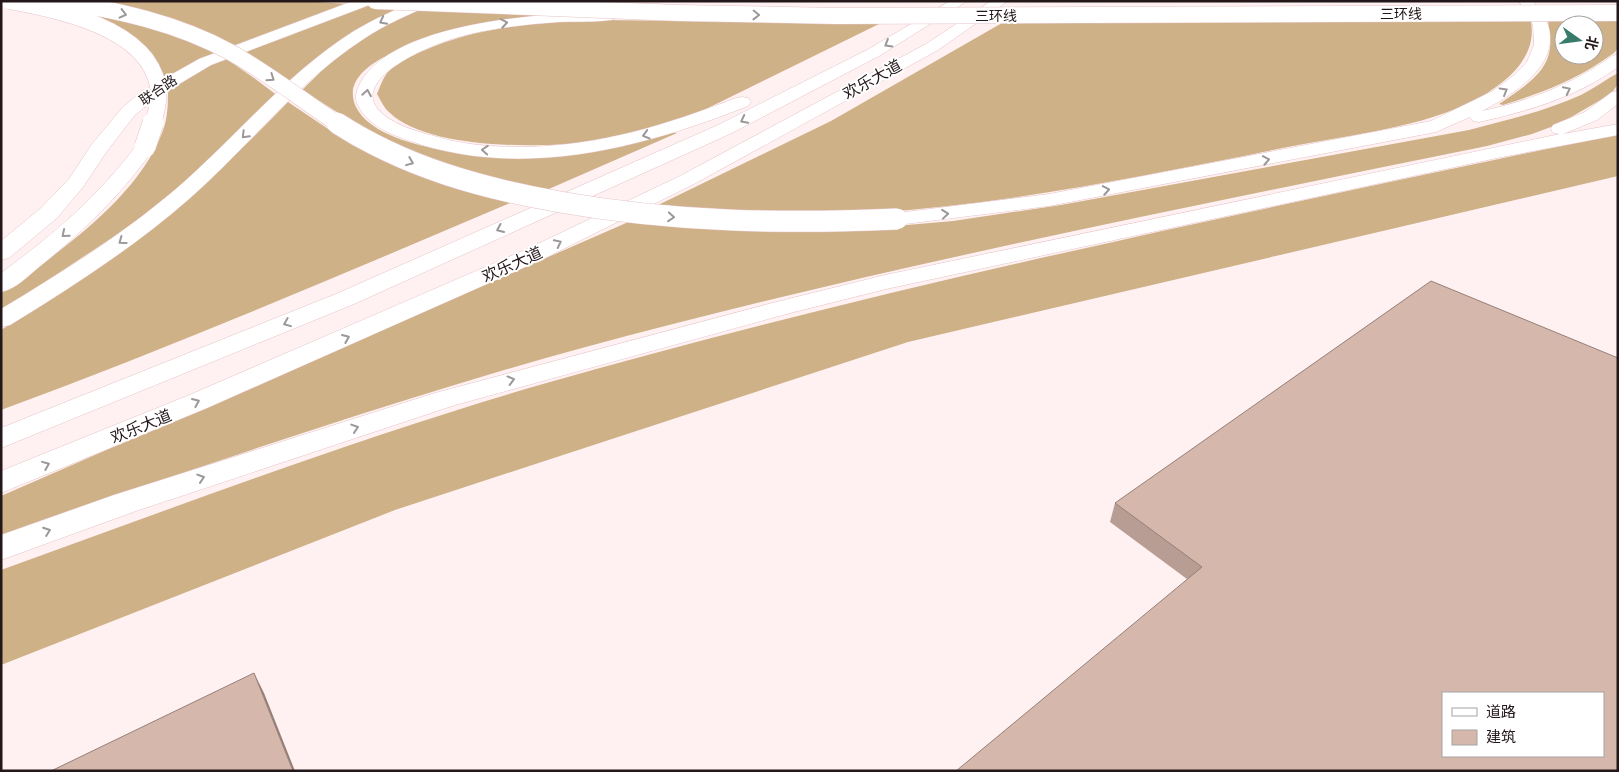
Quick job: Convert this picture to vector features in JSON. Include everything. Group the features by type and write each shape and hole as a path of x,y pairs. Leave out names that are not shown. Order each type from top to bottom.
{"main road":[{"path":"1,285 42,254 84,217 130,169 145,147 153,124 158,85 148,64 138,50 116,34 89,22 58,12 9,1"},
{"path":"58,1 108,10 148,20 201,38 250,64 303,102 371,144 408,162 446,176 512,194 610,211 713,221 782,222 897,219 1049,200 1493,114 1564,92 1604,70 1618,59"},
{"name":"联合路","path":"1,253 49,213 76,183 99,148 129,111 148,95 205,62 367,1"},
{"name":"三环线","path":"375,1 736,15 997,16 1618,13"},
{"path":"1,320 45,293 158,214 209,170 279,102 335,52 372,27 428,1"},
{"name":"三环线","path":"625,1 970,6 1618,3"},
{"path":"595,186 653,150 860,42 929,1"},
{"name":"欢乐大道","path":"1,439 345,299 734,125 873,53 960,1"},
{"name":"欢乐大道","path":"1,483 196,402 535,254 687,180 932,47 1001,1"},
{"path":"932,47 979,27 1024,1"},
{"path":"1436,126 1486,102 1513,86 1526,75 1534,64 1539,54 1540,30 1534,10 1526,1"},
{"path":"736,15 596,16 529,20 484,27 432,41 392,60 376,73 369,82 366,102 377,117 394,128 432,142 454,147 502,151 575,149 606,145 650,134 742,102"},
{"path":"1497,152 1591,116 1618,96"},
{"path":"1,548 126,502 445,398 885,282 1497,152 1618,129"}],"shaded area":[{"path":"88,1 300,1 351,4 235,47"},
{"path":"367,5 408,7 293,84 245,52"},
{"path":"422,7 567,14 515,18 484,23 416,44 382,58 357,79 353,92 356,107 363,117 383,132 421,146 467,154 490,155 535,152 658,134 677,133 542,192 451,168 367,131 302,90 340,53 362,37"},
{"path":"83,9 168,33 216,54 165,79 152,53 140,42"},
{"path":"1604,16 1618,16 1618,48 1604,59"},
{"path":"1530,17 1532,31 1530,44 1518,67 1509,77 1475,100 1455,109 1410,124 1082,187 923,209 816,214 762,213 656,206 831,121 1002,23"},
{"path":"1548,17 1554,17 1554,65 1596,65 1547,90 1503,105 1499,104 1524,87 1538,74 1548,58 1550,40"},
{"path":"596,20 881,23 706,109 641,131 595,141 566,144 500,144 467,141 436,135 410,126 390,113 384,107 377,94 390,69 413,55 444,43 465,36 508,27"},
{"path":"225,58 278,96 182,184 130,226 1,311 1,293 70,243 115,202 134,180 150,157 164,128 168,88 193,73"},
{"path":"1618,73 1618,84 1611,94 1559,124 1532,134 1487,146 1146,216 920,265 807,291 582,348 309,431 154,482 1,536 1,496 633,220 861,229 953,221 1061,205 1469,130 1526,115 1568,101 1586,93"},
{"path":"288,102 352,145 376,156 515,201 195,335 1,410 1,330 93,270 181,204 236,154"},
{"path":"1618,134 1618,176 908,342 395,510 1,665 1,570 271,472 406,426 543,384 676,347 810,313 1213,220"}],"building":[{"path":"1431,281 1618,358 1618,771 956,771 1202,567 1115,503"},
{"path":"254,673 293,771 51,771"}]}
